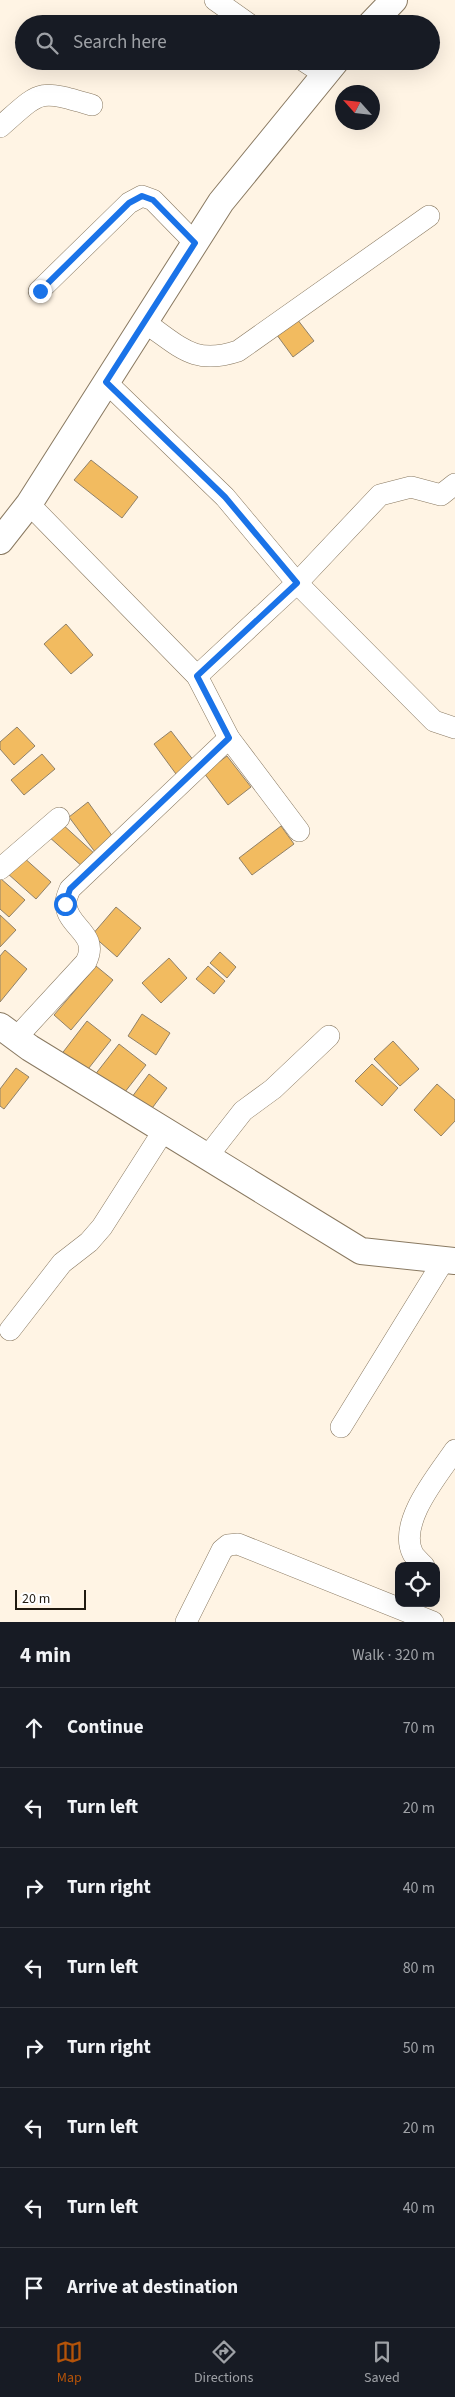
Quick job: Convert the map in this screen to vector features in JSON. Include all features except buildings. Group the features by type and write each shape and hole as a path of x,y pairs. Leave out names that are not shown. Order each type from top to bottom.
{"street":[{"path":"215,0 236,15"},
{"path":"380,15 394,0"},
{"path":"2,532 29,504 221,202 318,70"},
{"path":"0,127 34,97 45,94 92,105"},
{"path":"40,291 129,203 142,196 153,200 195,243"},
{"path":"144,322 194,355 219,357 238,351 429,216"},
{"path":"106,382 225,497 297,583 434,720 455,728"},
{"path":"197,676 297,583 380,495 411,487 441,494 455,484"},
{"path":"29,504 197,676 229,738 299,831"},
{"path":"229,738 70,889 65,904 68,912 89,943 91,952 86,962 8,1032 361,1251 449,1260 341,1427"},
{"path":"0,869 59,818"},
{"path":"207,1157 243,1112 273,1089 329,1036"},
{"path":"10,1330 62,1263 89,1242 102,1227 164,1130"},
{"path":"420,1562 414,1555 410,1544 410,1526 421,1502 455,1450"},
{"path":"186,1622 222,1550 228,1545 238,1544 434,1622"},
{"path":"428,1607 429,1613 434,1622"}],"route":[{"path":"40,291 129,203 142,196 153,200 165,210 195,243 106,382 225,497 297,583 197,676 229,738 70,889 65,904"}]}
